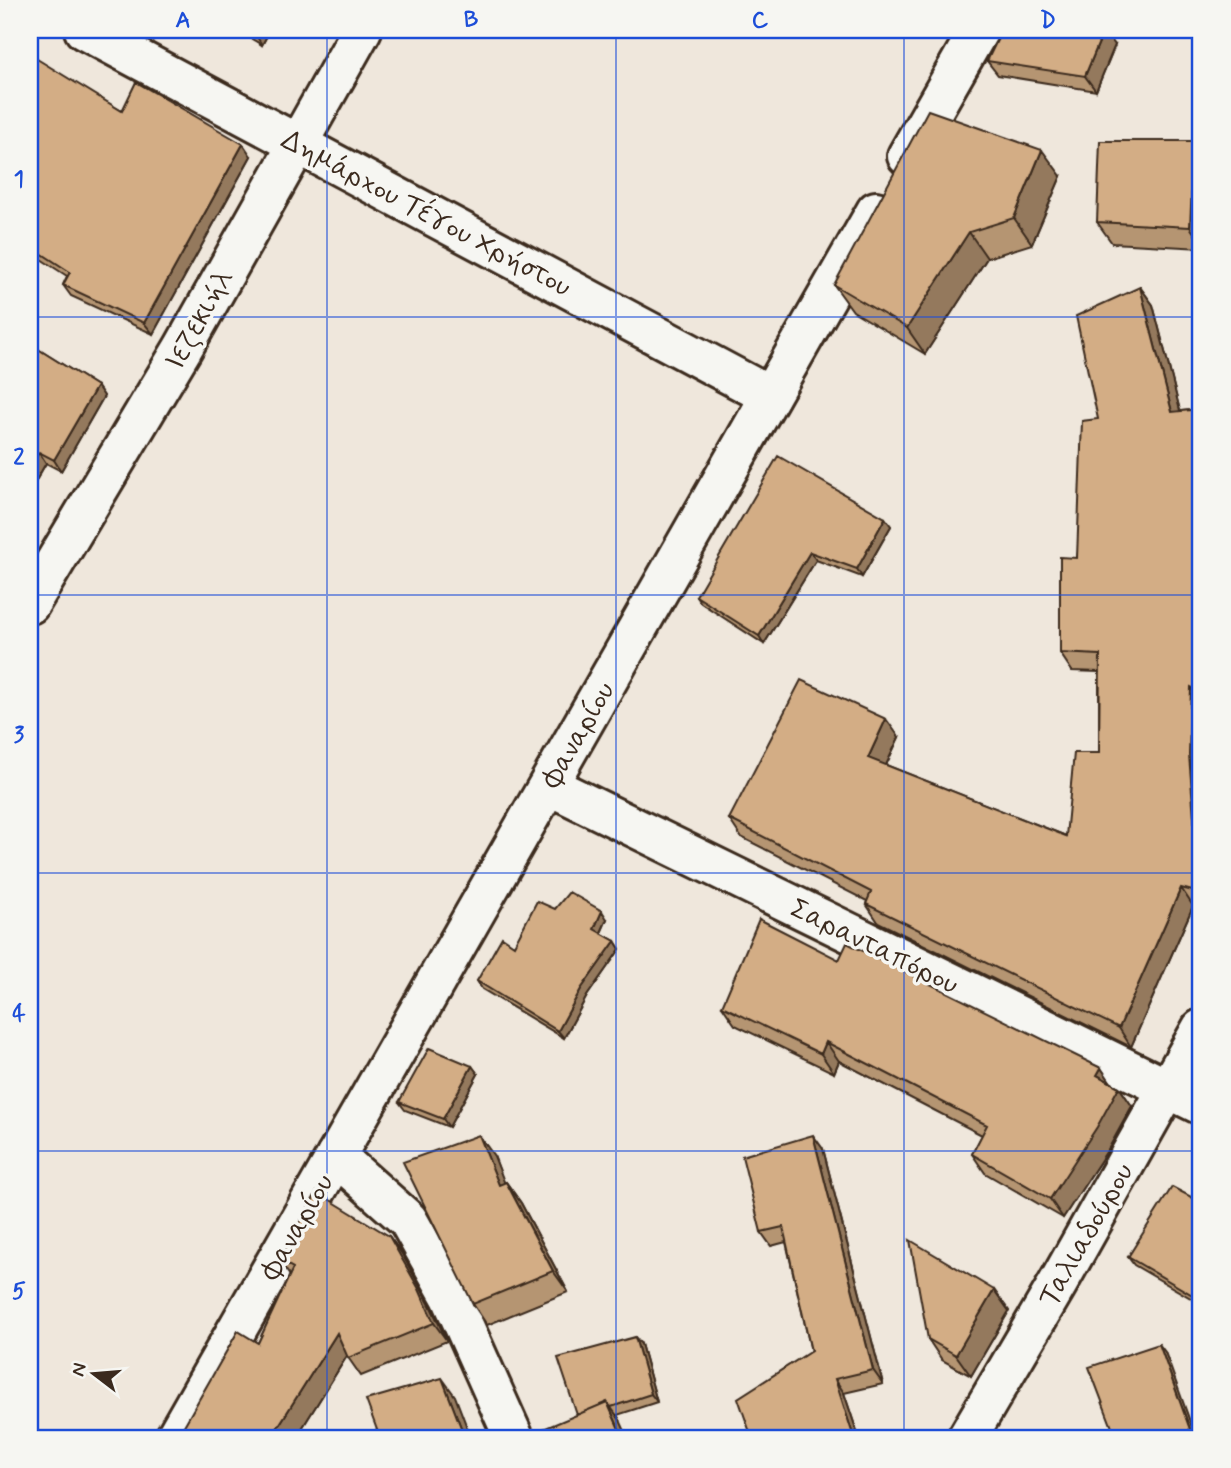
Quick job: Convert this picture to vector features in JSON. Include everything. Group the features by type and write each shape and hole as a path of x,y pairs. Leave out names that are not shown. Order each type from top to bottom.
{"street":[{"name":"Δημάρχου Τέγου Χρήστου","path":"85,30 770,396"},
{"name":"Ιεζεκιήλ","path":"30,604 183,348 362,30"},
{"name":"Φαναρίου","path":"175,1438 979,30"},
{"name":"Σαρανταπόρου","path":"548,785 1185,1097"},
{"name":"Ταλιαδούρου","path":"967,1438 1185,1097 1201,1029"},
{"path":"336,1156 408,1220 451,1297 514,1438"}],"building":[{"path":"245,30 260,30 257,37"},
{"path":"1002,30 1104,30 1085,76 987,61"},
{"path":"37,59 122,111 136,82 243,144 144,323 63,285 70,272 30,246 30,60 35,63"},
{"path":"928,110 1042,150 1014,218 969,232 907,328 834,285"},
{"path":"1100,141 1194,141 1190,227 1097,222"},
{"path":"1140,287 1172,412 1201,409 1201,692 1191,687 1189,755 1200,893 1181,888 1119,1028 866,904 871,892 729,819 801,680 886,719 868,758 1066,836 1074,753 1099,753 1100,655 1060,653 1060,557 1077,558 1082,421 1098,419 1076,316"},
{"path":"30,344 97,386 54,460 39,452 30,468"},
{"path":"778,456 885,518 857,569 810,552 759,636 696,596"},
{"path":"569,892 602,911 594,929 615,941 581,989 558,1031 477,981 502,937 514,945 537,901 555,909"},
{"path":"759,919 839,960 847,943 1101,1068 1097,1075 1119,1087 1097,1127 1050,1199 972,1154 987,1125 826,1042 821,1054 722,1006"},
{"path":"429,1048 472,1066 443,1119 399,1102"},
{"path":"479,1135 499,1185 506,1182 553,1271 473,1304 403,1162"},
{"path":"813,1135 873,1370 835,1379 854,1438 752,1438 738,1398 811,1351 783,1227 761,1232 742,1156"},
{"path":"1172,1187 1201,1202 1201,1300 1128,1257"},
{"path":"317,1192 389,1236 419,1289 434,1323 348,1358 337,1333 271,1438 173,1438 181,1431 238,1331 258,1343 293,1268 279,1260"},
{"path":"910,1240 994,1290 956,1355 928,1339"},
{"path":"635,1337 651,1394 611,1407 607,1402 577,1415 558,1358"},
{"path":"1159,1344 1192,1435 1183,1438 1116,1438 1089,1367"},
{"path":"442,1378 465,1438 380,1438 366,1400"},
{"path":"607,1402 623,1438 522,1438"}]}
